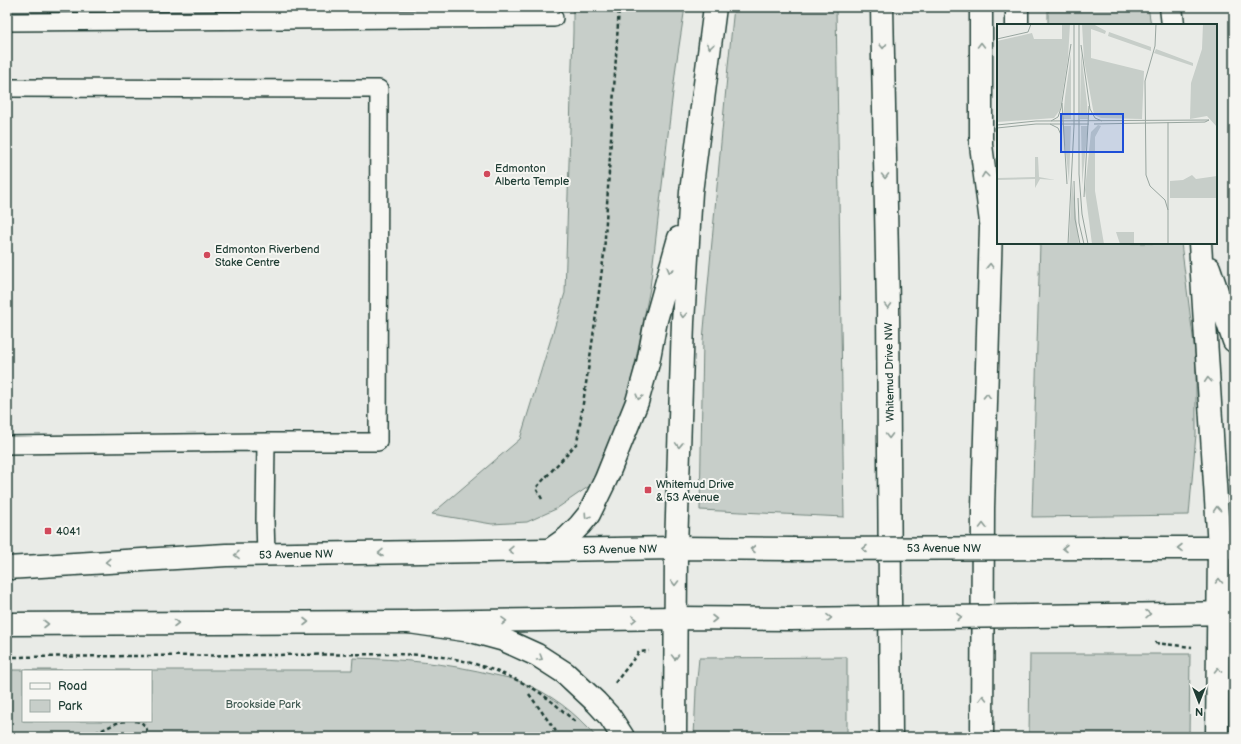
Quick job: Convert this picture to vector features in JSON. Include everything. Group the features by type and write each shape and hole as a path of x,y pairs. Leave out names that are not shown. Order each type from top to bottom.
{"main road":[{"path":"675,737 676,548 683,322 691,192 715,7"},
{"name":"Whitemud Drive NW","path":"882,7 888,323 891,737"},
{"path":"980,7 981,145 991,227 983,508 982,737"},
{"path":"1017,7 1017,24"},
{"path":"1171,7 1173,24"},
{"path":"550,550 567,538 589,514 606,479 638,402 648,363 656,320 691,192"},
{"path":"991,227 997,206"},
{"path":"1200,244 1234,341"},
{"path":"1200,244 1227,548 1227,614 1219,646 1217,737"},
{"name":"53 Avenue NW","path":"7,568 226,555 676,548 1227,548"},
{"path":"7,624 409,622 675,618 790,619 1227,614"},
{"path":"409,622 471,632 504,640 537,655 565,673 596,702 610,717 623,737"}],"lane":[{"path":"1181,7 1181,24"},
{"path":"7,22 554,18"},
{"path":"7,88 379,89 378,442 7,445"},
{"path":"266,442 266,555"}],"path":[{"path":"542,499 536,488 577,443 604,254 619,7"},
{"path":"1148,643 1189,647 1219,646"},
{"path":"7,657 390,654 434,656 462,661 496,671 526,684 574,721 596,702"},
{"path":"529,694 560,737"},
{"path":"82,737 100,731 119,722"},
{"path":"141,722 146,727 149,737"}],"green space":[{"path":"573,7 685,7 676,66 650,288 629,394 606,457 591,485 556,509 527,522 492,524 432,514 520,439 565,293"},
{"path":"734,7 836,7 844,517 700,510 703,340"},
{"path":"1048,7 1148,7 1151,24 1048,24"},
{"path":"1040,244 1181,244 1196,360 1196,434 1189,515 1032,517"},
{"path":"1030,654 1190,654 1189,737 1029,737"},
{"path":"847,657 847,737 694,737 699,658"},
{"name":"Brookside Park","path":"353,658 389,659 460,667 518,681 542,692 571,712 596,737 7,737 7,670 22,670 22,722 152,722 152,670 352,670"}],"place":[{"name":"Edmonton Alberta Temple","path":"487,174"},
{"name":"Edmonton Riverbend Stake Centre","path":"207,255"},
{"name":"Whitemud Drive & 53 Avenue","path":"648,490"},
{"name":"4041","path":"48,531"}]}
